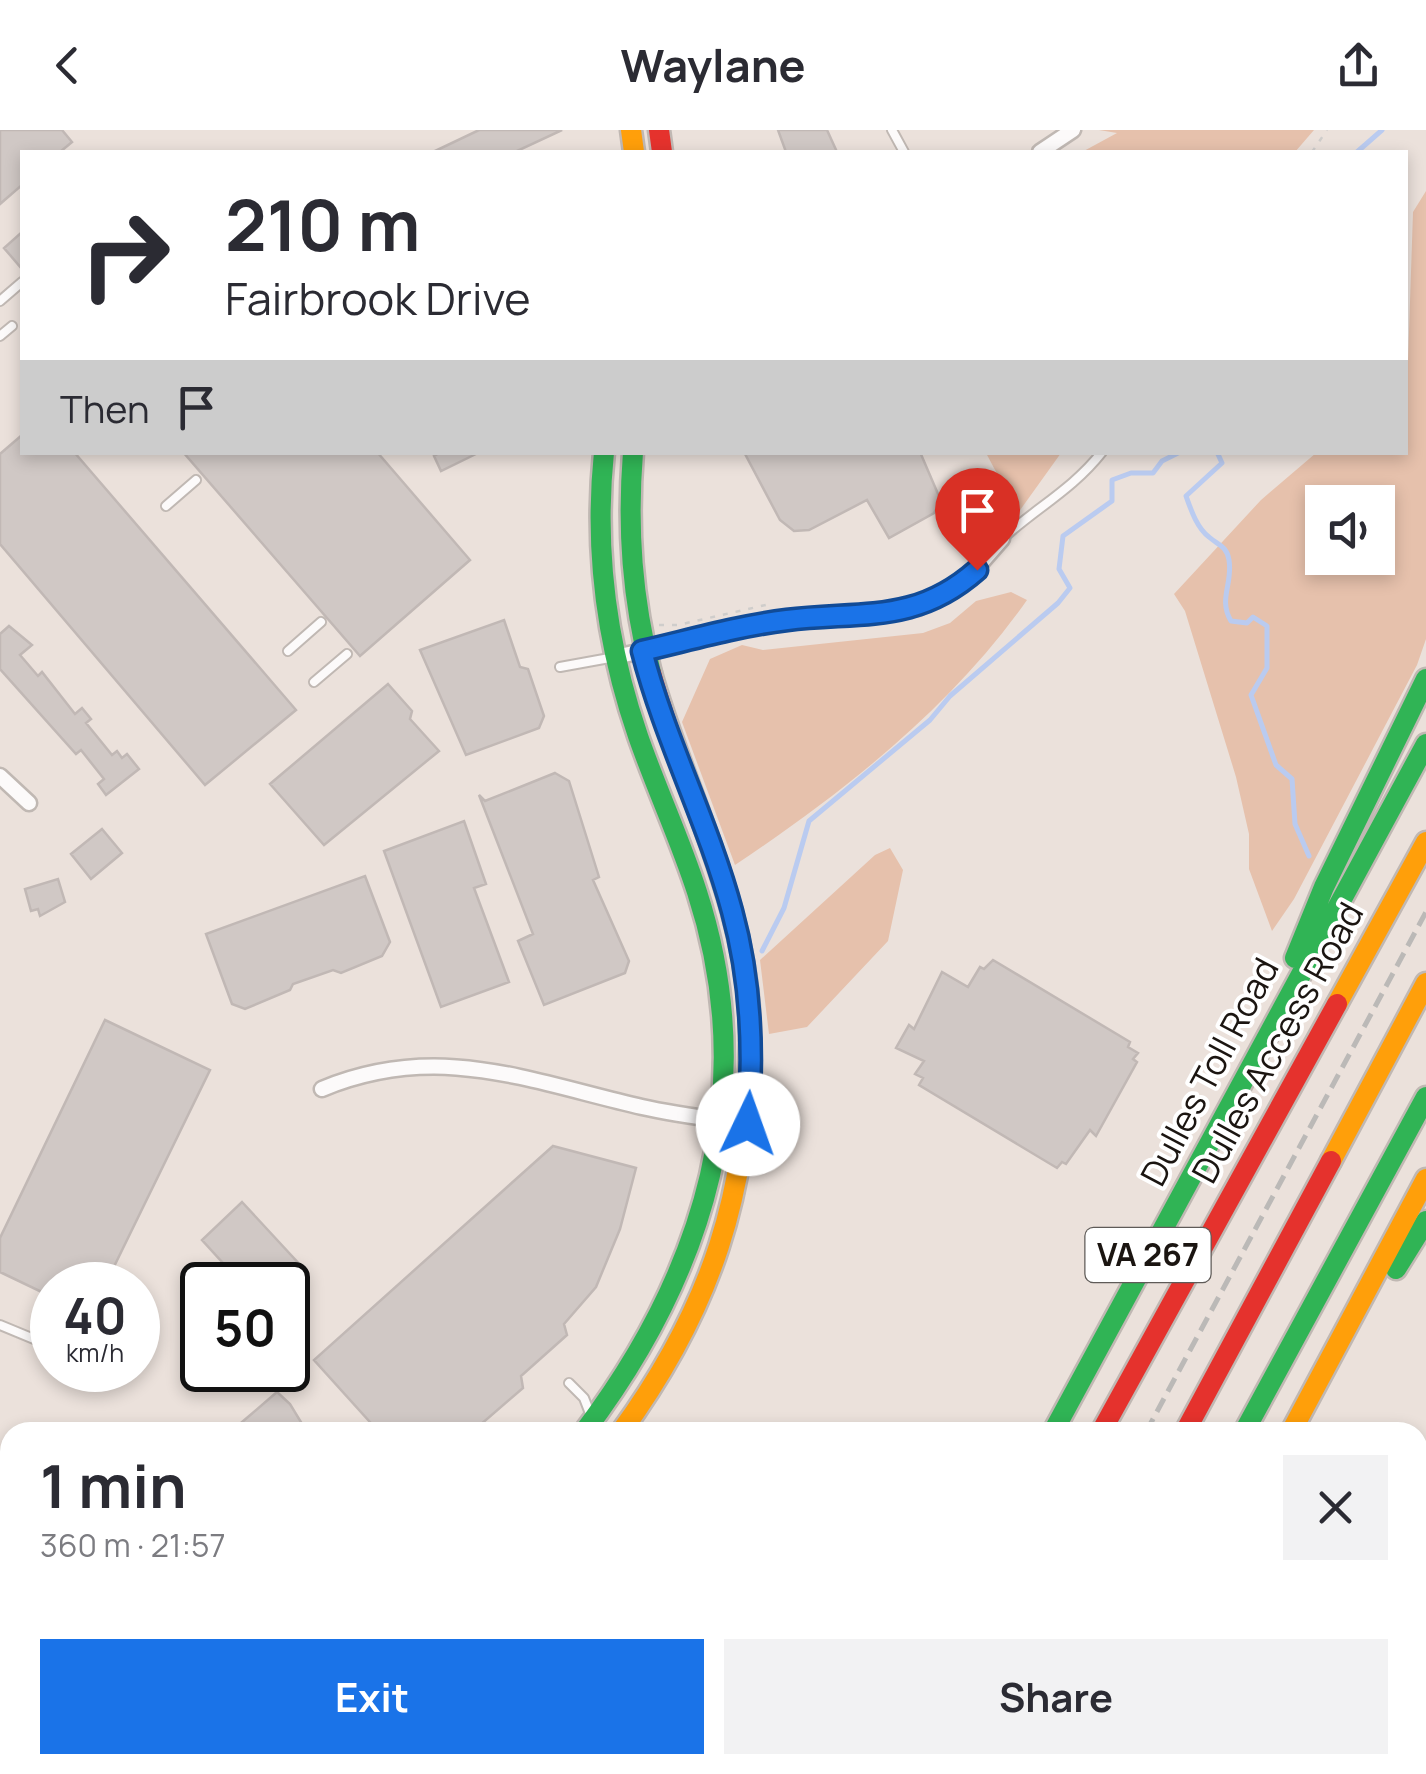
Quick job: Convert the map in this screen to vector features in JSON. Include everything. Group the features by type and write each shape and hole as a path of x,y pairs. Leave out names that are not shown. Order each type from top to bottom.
{"main road":[{"path":"592,1422 641,1355 676,1286 698,1228 720,1120 723,1026 711,942 689,867 634,724 616,657 602,569 604,455"},
{"path":"628,1422 658,1382 700,1301 732,1211 748,1124 750,1026 739,940 716,860 669,738 642,651 628,530 633,455"},
{"path":"1270,1028 1309,916 1370,802 1426,679"},
{"name":"Dulles Toll Road","path":"1057,1422 1426,744"},
{"name":"Dulles Access Road","path":"1107,1422 1426,842"},
{"path":"1189,1422 1426,984"},
{"path":"1249,1422 1426,1097"},
{"path":"1296,1422 1426,1179"},
{"path":"1321,1375 1426,1222"}],"street":[{"path":"1043,150 1073,130"},
{"path":"616,657 766,624 918,608 967,578 1002,539"},
{"path":"0,776 29,804"},
{"path":"322,1089 354,1076 402,1066 464,1066 748,1124"}],"lane":[{"path":"0,301 20,284"},
{"path":"0,336 12,326"},
{"path":"1002,539 1022,521 1053,504 1099,455"},
{"path":"166,506 196,480"},
{"path":"288,651 321,622"},
{"path":"314,682 346,654"},
{"path":"560,667 616,657"},
{"path":"0,1325 30,1337"},
{"path":"569,1383 584,1398 587,1422"}],"path":[{"path":"650,621 678,625 770,604"}],"shaded area":[{"path":"1099,130 1314,130 1297,150 1086,150 1117,133"},
{"path":"1426,191 1426,639 1417,665 1294,899 1272,931 1249,869 1249,834 1236,777 1185,611 1174,594 1261,500 1314,455 1408,455 1413,212"},
{"path":"987,455 1060,455 1018,513"},
{"path":"1011,592 1027,600 930,712 855,778 735,865 682,722 710,659 742,645 763,650 923,633 950,623 976,601"},
{"path":"890,848 903,870 888,941 807,1027 769,1034 760,960 875,855"}],"building":[{"path":"0,130 62,130 72,142 62,150 20,150 20,187 0,204"},
{"path":"479,130 562,130 519,150 437,150"},
{"path":"778,130 827,130 836,150 785,150"},
{"path":"20,234 20,267 4,248"},
{"path":"20,437 20,455 77,455 296,710 205,785 0,544 0,454"},
{"path":"186,455 380,455 470,560 360,656"},
{"path":"436,455 474,455 441,471"},
{"path":"746,455 921,455 941,501 934,513 889,538 867,500 809,530 794,531 780,520"},
{"path":"504,620 520,667 528,669 544,716 539,728 466,755 420,650"},
{"path":"9,626 32,645 20,655 38,676 42,672 75,714 82,708 91,719 86,723 112,755 117,751 122,758 127,754 139,769 106,795 98,784 104,779 81,750 76,754 0,669 0,634"},
{"path":"388,684 412,711 410,719 439,751 324,845 270,784"},
{"path":"555,773 569,781 599,877 593,880 629,961 625,973 544,1005 518,941 533,934 479,795 485,801"},
{"path":"464,821 486,884 474,888 509,982 441,1007 384,851"},
{"path":"102,829 122,853 91,879 71,854"},
{"path":"365,876 390,942 382,956 341,973 333,970 293,984 290,990 245,1009 232,1004 206,934"},
{"path":"58,879 65,902 40,916 38,909 31,911 25,889"},
{"path":"993,960 1130,1042 1128,1047 1138,1053 1133,1059 1137,1062 1096,1136 1090,1130 1066,1164 1062,1162 1057,1168 919,1085 923,1078 915,1074 924,1061 896,1048 909,1025 914,1029 942,972 968,987 980,967 984,969"},
{"path":"105,1020 210,1070 116,1262 30,1262 30,1286 0,1272 0,1238"},
{"path":"553,1146 636,1168 620,1229 596,1287 564,1324 567,1335 521,1376 523,1388 484,1422 370,1422 314,1360"},
{"path":"242,1202 297,1262 222,1262 202,1240"},
{"path":"277,1392 301,1422 242,1422"}],"waterway":[{"path":"1359,150 1382,130"},
{"path":"762,951 784,908 809,821 930,720 950,696 1058,603 1070,588 1059,569 1063,536 1112,501 1112,480 1131,473 1153,473 1162,461 1174,455"},
{"path":"1218,455 1222,463 1186,496 1201,529 1228,555 1226,606 1231,621 1247,623 1253,617 1267,626 1267,668 1251,695 1276,765 1292,779 1295,824 1309,856"}],"railway":[{"path":"1151,1422 1426,912"}],"traffic: fast":[{"path":"591,1422 662,1308 690,1243 710,1176 721,1107 723,1037 715,965 697,892 638,736 618,666 602,560 604,455"},
{"path":"633,455 633,563 651,673"},
{"path":"1295,958 1324,887 1426,679"},
{"path":"1058,1422 1426,744"},
{"path":"1249,1422 1426,1097"},
{"path":"1396,1269 1426,1221"}],"traffic: slow":[{"path":"631,130 634,150"},
{"path":"1337,1004 1426,842"},
{"path":"1331,1161 1426,983"},
{"path":"628,1422 679,1340 719,1246 742,1148 750,1039"},
{"path":"1296,1422 1426,1179"}],"traffic: jam":[{"path":"659,130 662,150"},
{"path":"651,673 728,898 740,944 750,1039"},
{"path":"1107,1422 1337,1004"},
{"path":"1190,1422 1331,1161"}],"route":[{"path":"748,1124 750,1026 739,940 716,860 669,738 642,651 789,620 910,610 943,596 977,570"}]}
